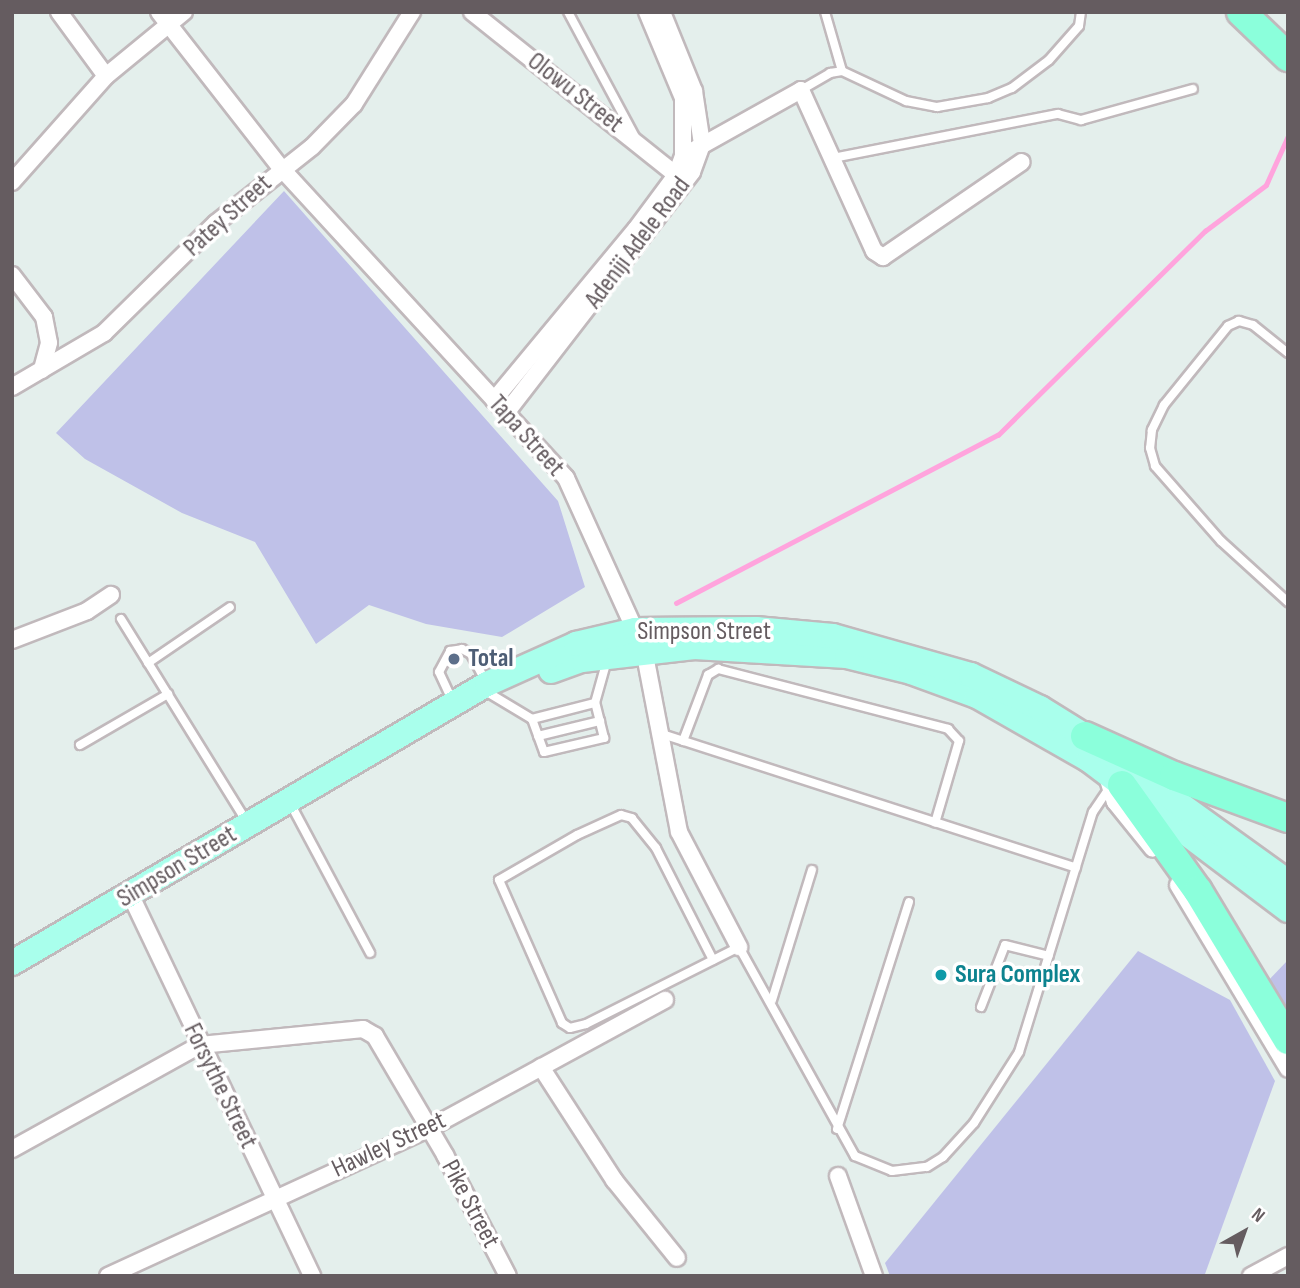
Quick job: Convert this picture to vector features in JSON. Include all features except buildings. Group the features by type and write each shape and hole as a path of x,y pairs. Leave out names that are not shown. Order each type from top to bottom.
{"highway":[{"path":"1241,12 1288,57"},
{"path":"1085,736 1187,781 1288,818"},
{"path":"1112,782 1198,891 1288,1040"}],"main road":[{"name":"Simpson Street","path":"12,963 474,695 576,643 756,629 832,636 883,647 971,675 1040,708 1085,736 1284,898"},
{"path":"474,695 582,660 608,656 639,640 847,656 911,672 999,708 1284,898"}],"street":[{"path":"60,12 106,76"},
{"name":"Tapa Street","path":"159,12 281,168 566,478 639,640 662,734 679,832 739,947"},
{"path":"12,182 106,76 184,12"},
{"name":"Patey Street","path":"12,387 104,333 216,223 281,168 312,147 354,104 412,12"},
{"name":"Olowu Street","path":"472,12 676,175"},
{"name":"Adeniji Adele Road","path":"494,400 676,175 683,156 683,98 647,12"},
{"path":"670,15 694,91 702,144"},
{"path":"683,156 801,90 874,251 883,257 1022,162"},
{"name":"Adeniji Adele Road","path":"506,413 660,216 692,172 702,144"},
{"path":"12,275 44,317 49,343 41,370"},
{"path":"12,640 77,615 111,595"},
{"path":"1112,782 1174,878 1288,1069"},
{"name":"Forsythe Street","path":"131,895 312,1276"},
{"name":"Hawley Street","path":"108,1276 428,1129 665,1000"},
{"name":"Pike Street","path":"200,1045 363,1029 375,1036 508,1276"},
{"path":"12,1149 200,1045"},
{"path":"541,1067 614,1180 677,1258"},
{"path":"838,1176 874,1276"},
{"path":"1251,1276 1288,1256"}],"lane":[{"path":"568,12 640,144"},
{"path":"825,12 842,71"},
{"path":"801,90 830,73 842,71 906,101 937,107 988,98 1012,88 1049,60 1079,26 1081,12"},
{"path":"833,158 1058,114 1081,120 1193,89"},
{"path":"1288,353 1253,325 1239,320 1228,326 1164,405 1150,449 1155,466 1221,541 1288,602"},
{"path":"148,663 230,607"},
{"path":"121,619 248,824"},
{"path":"474,695 471,654 462,649 450,651 439,672 474,695 532,719 595,704"},
{"path":"532,719 544,752 604,738 595,704 608,656"},
{"path":"683,741 708,675 718,669 948,729 959,740 935,823"},
{"path":"80,745 168,694"},
{"path":"538,736 600,721"},
{"path":"662,734 1076,868"},
{"path":"713,960 656,848 632,818 621,815 577,835 499,880 555,1014 570,1028 713,960 739,947 772,1000 837,1129 855,1156 873,1167 906,1172 943,1157 974,1123 1009,1071 1049,957 1093,812 1112,782"},
{"path":"289,801 370,953"},
{"path":"772,1000 812,870"},
{"path":"837,1129 909,902"},
{"path":"981,1007 1006,945 1049,957"}],"shaded area":[{"path":"284,191 558,501 585,587 502,637 426,624 369,605 316,644 255,542 182,513 85,459 56,433"},
{"path":"1138,951 1230,1000 1275,1081 1205,1274 890,1276 885,1263"},
{"path":"1288,960 1288,1013 1265,984"}],"waterway":[{"path":"676,603 998,435 1205,231 1266,185 1288,136"}],"place":[{"name":"Total","path":"454,659"},
{"name":"Sura Complex","path":"941,975"}]}
